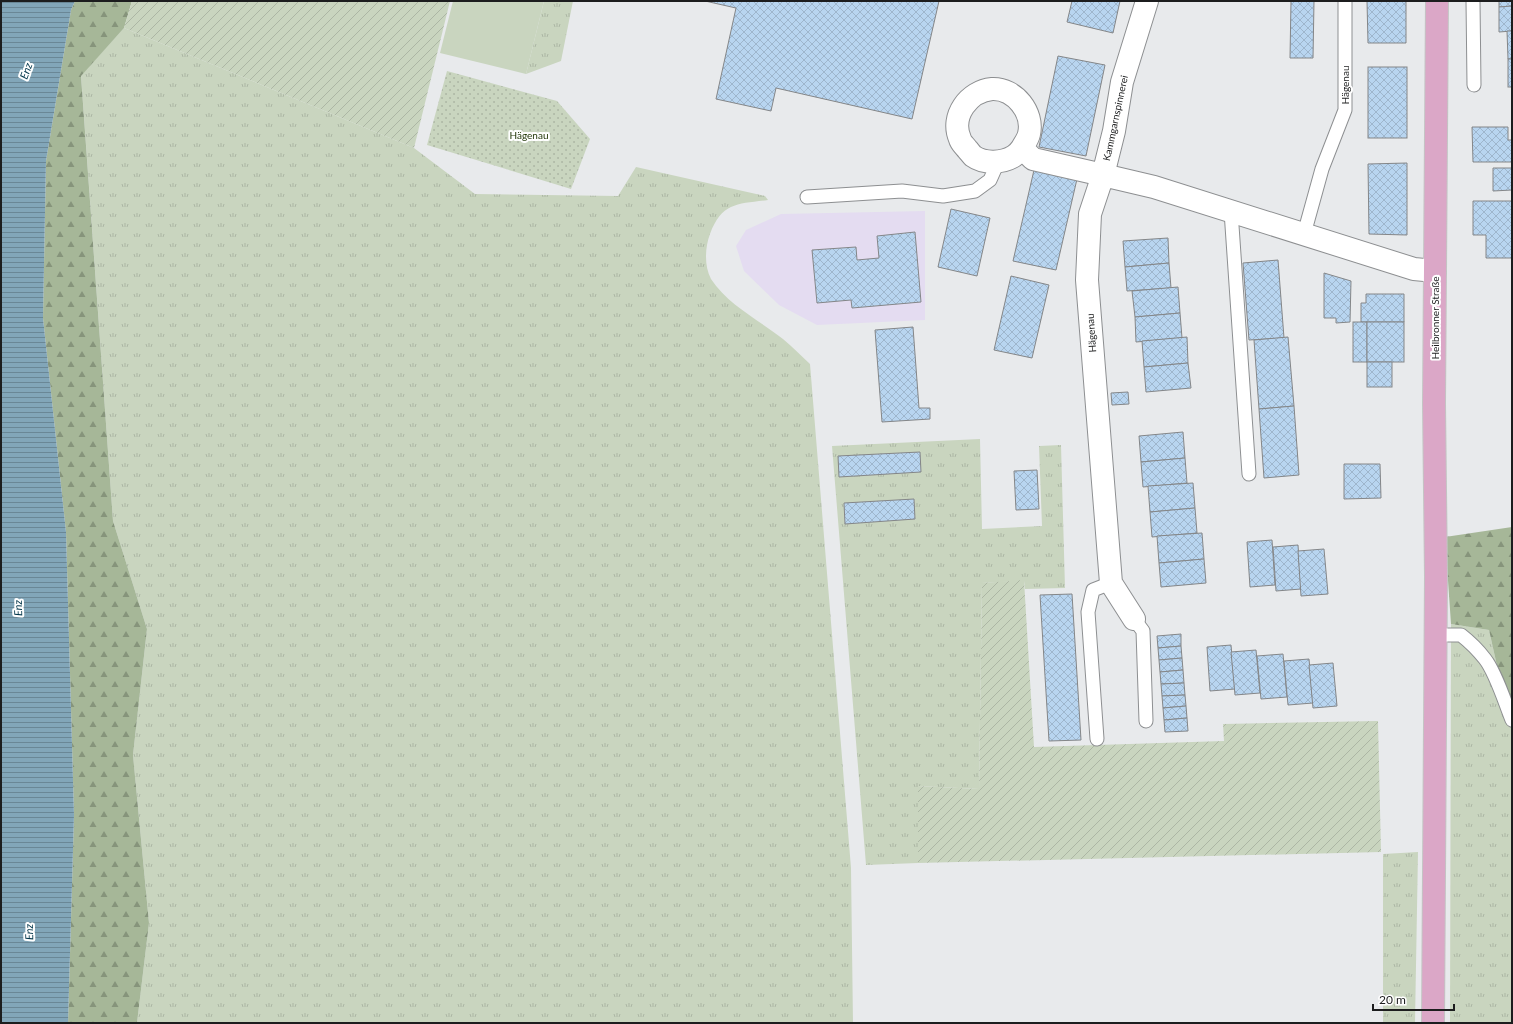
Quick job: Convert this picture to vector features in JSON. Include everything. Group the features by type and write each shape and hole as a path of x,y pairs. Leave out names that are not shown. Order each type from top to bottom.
{"main road":[{"name":"Heilbronner Straße","path":"1433,1023 1436,576 1434,404 1437,1"}],"street":[{"name":"Kammgarnspinnerei","path":"1022,148 1033,159 1103,175 1114,131 1122,82 1147,1"},
{"path":"994,89 1008,92 1019,99 1029,116 1029,134 1022,148 1014,157 998,162 985,161 973,156 960,140 957,123 960,111 967,101 980,92 994,89"},
{"path":"1103,175 1154,187 1414,269 1435,271"},
{"name":"Hägenau","path":"1103,175 1090,214 1087,280 1111,583 1134,619"}],"lane":[{"name":"Hägenau","path":"1304,234 1322,168 1345,110 1345,1"},
{"path":"1473,1 1474,85"},
{"path":"807,197 902,191 943,196 975,191 990,180 998,162"},
{"path":"1231,211 1249,474"},
{"path":"1097,739 1088,612 1093,590 1111,583"},
{"path":"1134,619 1143,631 1146,720"},
{"path":"1435,635 1461,635 1486,660 1512,720"}],"shaded area":[{"path":"925,211 925,320 817,325 779,305 744,271 736,246 746,230 781,214"}],"green space":[{"path":"75,1 132,1 124,28 81,76 113,521 147,629 133,755 149,923 137,1023 68,1023 74,815 66,532 43,318 46,161 71,10"},
{"path":"132,1 450,1 414,148 124,28"},
{"path":"453,1 544,1 526,74 440,53"},
{"path":"544,1 573,1 561,61 526,74"},
{"path":"124,28 414,148 475,194 618,196 636,167 765,196 768,200 748,202 732,206 720,216 708,239 706,262 711,279 726,297 744,312 783,339 810,364 851,868 853,1023 137,1023 149,923 133,755 147,629 113,521 81,75"},
{"name":"Hägenau","path":"447,71 557,101 590,139 571,189 427,145"},
{"path":"980,439 982,529 1042,526 1039,446 1061,445 1065,588 1025,589 1024,581 982,583 979,789 918,786 918,863 866,865 832,446"},
{"path":"1512,527 1512,733 1489,630 1451,624 1445,537"},
{"path":"1024,580 1034,747 1224,741 1223,724 1378,721 1381,852 918,863 918,786 979,789 982,583"},
{"path":"1451,624 1489,630 1512,733 1512,1023 1450,1023"},
{"path":"1418,852 1415,1023 1383,1023 1383,854"}],"water":[{"name":"Enz","path":"1,1 75,1 71,10 46,161 43,318 66,532 74,815 68,1023 1,1023"}],"building":[{"path":"705,1 939,1 912,119 776,88 771,111 716,99 736,8"},
{"path":"1072,1 1120,1 1113,33 1067,22"},
{"path":"1291,1 1314,1 1313,58 1290,58"},
{"path":"1367,1 1406,1 1406,43 1368,43"},
{"path":"1499,1 1512,1 1512,6 1499,7"},
{"path":"1512,6 1512,31 1499,32 1499,7"},
{"path":"1507,31 1512,31 1512,59 1508,59"},
{"path":"1058,56 1105,65 1086,156 1039,147"},
{"path":"1508,59 1512,59 1512,87 1508,87"},
{"path":"1368,67 1407,67 1407,138 1368,138"},
{"path":"1472,127 1508,127 1508,140 1512,140 1512,162 1473,162"},
{"path":"1407,163 1407,235 1369,234 1368,164"},
{"path":"1493,168 1512,168 1512,190 1493,191"},
{"path":"1034,170 1077,179 1056,270 1013,261"},
{"path":"1473,201 1512,201 1512,258 1486,258 1486,235 1473,235"},
{"path":"951,209 990,218 977,276 938,267"},
{"path":"915,232 921,302 852,308 851,300 817,303 812,250 856,247 857,260 879,258 877,236"},
{"path":"1168,238 1169,263 1125,267 1123,241"},
{"path":"1278,260 1284,338 1249,340 1243,263"},
{"path":"1169,263 1171,288 1127,291 1125,267"},
{"path":"1324,273 1351,281 1350,322 1336,323 1336,318 1324,318"},
{"path":"1011,276 1049,285 1032,358 994,350"},
{"path":"1178,287 1180,313 1135,317 1132,291"},
{"path":"1366,294 1404,294 1404,322 1361,322 1361,303 1366,303"},
{"path":"1180,313 1182,338 1136,342 1135,317"},
{"path":"1353,322 1367,322 1367,362 1353,362"},
{"path":"1367,322 1404,322 1404,362 1367,362"},
{"path":"913,327 919,408 930,408 930,419 882,422 875,330"},
{"path":"1187,337 1188,363 1144,367 1142,341"},
{"path":"1288,337 1294,406 1259,409 1254,340"},
{"path":"1367,362 1392,362 1392,387 1367,387"},
{"path":"1188,363 1191,388 1146,392 1144,367"},
{"path":"1128,392 1129,404 1112,405 1111,393"},
{"path":"1294,406 1299,475 1264,478 1259,409"},
{"path":"1183,432 1185,458 1141,462 1139,436"},
{"path":"920,452 921,472 839,477 838,456"},
{"path":"1185,458 1187,483 1143,487 1141,462"},
{"path":"1344,464 1380,464 1381,498 1344,499"},
{"path":"1037,470 1039,509 1016,510 1014,471"},
{"path":"1193,483 1195,508 1150,512 1148,486"},
{"path":"914,499 915,519 845,524 844,503"},
{"path":"1195,508 1197,533 1152,537 1150,512"},
{"path":"1202,533 1204,559 1159,563 1157,536"},
{"path":"1272,540 1275,585 1250,587 1247,542"},
{"path":"1298,545 1301,589 1276,591 1273,547"},
{"path":"1324,549 1328,594 1301,596 1298,551"},
{"path":"1204,559 1206,583 1161,587 1159,563"},
{"path":"1072,594 1081,740 1049,741 1040,595"},
{"path":"1181,634 1181,646 1158,648 1157,636"},
{"path":"1231,645 1235,689 1210,691 1207,647"},
{"path":"1181,646 1182,658 1159,660 1158,648"},
{"path":"1256,650 1260,693 1235,695 1231,652"},
{"path":"1283,654 1287,697 1261,699 1257,656"},
{"path":"1182,658 1183,670 1160,672 1159,660"},
{"path":"1309,659 1313,703 1288,705 1284,661"},
{"path":"1333,663 1337,706 1313,708 1309,665"},
{"path":"1183,670 1184,683 1161,684 1160,672"},
{"path":"1184,683 1185,695 1162,696 1161,684"},
{"path":"1185,695 1186,706 1163,708 1162,696"},
{"path":"1186,706 1187,718 1164,720 1163,708"},
{"path":"1187,718 1188,731 1165,732 1164,720"}]}
